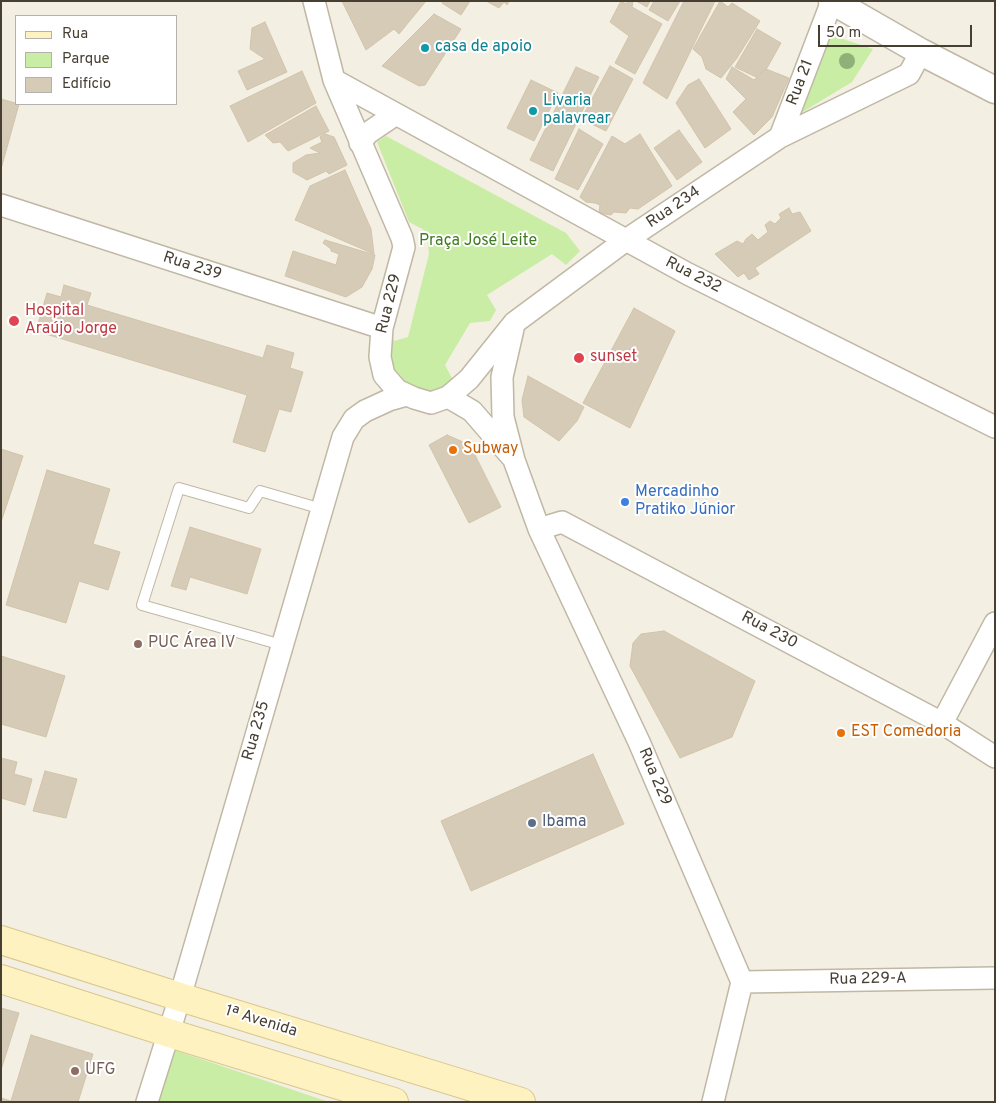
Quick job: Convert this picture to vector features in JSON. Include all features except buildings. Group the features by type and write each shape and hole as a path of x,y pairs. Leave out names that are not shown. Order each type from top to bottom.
{"main road":[{"name":"1ª Avenida","path":"1,940 521,1102"},
{"path":"1,979 394,1102"}],"street":[{"name":"Rua 229","path":"314,1 334,80 402,238 404,247 382,328 380,357 384,374 397,390 414,398 431,403 448,397 472,411 514,460"},
{"path":"832,1 921,52 995,90"},
{"name":"Rua 21","path":"780,137 832,1"},
{"name":"Rua 234","path":"448,397 469,379 514,323 626,240 780,137 910,74 921,52"},
{"name":"Rua 232","path":"334,80 688,274 995,427"},
{"path":"360,142 368,133 396,114"},
{"name":"Rua 239","path":"1,205 382,328"},
{"name":"Rua 229","path":"514,323 502,377 503,417 514,460 539,529 639,742 742,982"},
{"name":"Rua 235","path":"147,1102 180,997 343,437 354,419 365,411 407,394"},
{"name":"Rua 230","path":"539,529 562,522 942,723 995,757"},
{"path":"942,723 995,623"},
{"name":"Rua 229-A","path":"742,982 995,978"},
{"path":"712,1102 742,982"}],"lane":[{"path":"282,644 142,604 179,488 249,508 260,491 322,510"}],"green space":[{"path":"822,32 873,49 852,82 796,116"},
{"name":"Praça José Leite","path":"386,136 566,233 580,251 566,265 552,254 487,295 496,310 490,321 470,323 445,365 454,382 440,395 406,386 388,362 391,328 394,341 408,337 429,254 426,231 409,222 377,142"},
{"path":"174,1050 329,1102 157,1102"}],"place":[{"name":"casa de apoio","path":"425,48"},
{"name":"Livaria palavrear","path":"533,111"},
{"name":"Hospital Araújo Jorge","path":"14,321"},
{"name":"sunset","path":"579,358"},
{"name":"Subway","path":"453,450"},
{"name":"Mercadinho Pratiko Júnior","path":"625,502"},
{"name":"PUC Área IV","path":"138,644"},
{"name":"EST Comedoria","path":"841,733"},
{"name":"Ibama","path":"532,823"},
{"name":"UFG","path":"75,1071"}]}
